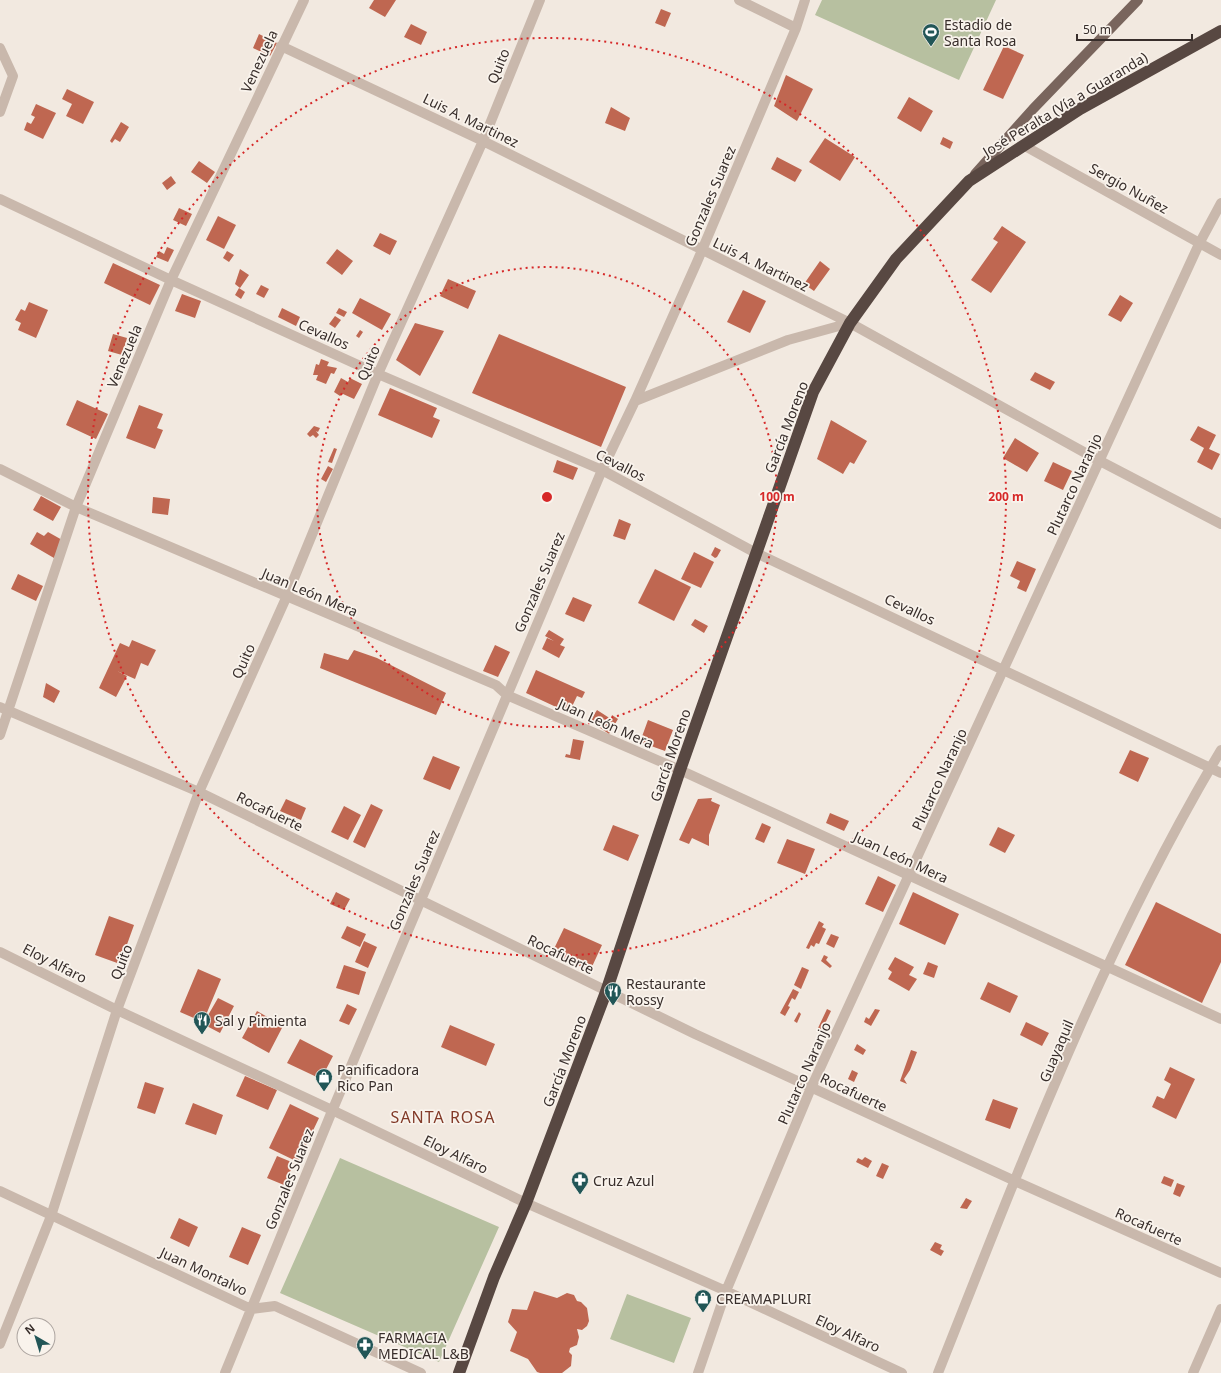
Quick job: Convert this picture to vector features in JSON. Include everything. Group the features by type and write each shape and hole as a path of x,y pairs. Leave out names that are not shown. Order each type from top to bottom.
{"highway":[{"name":"José Peralta (Vía a Guaranda)","path":"969,181 1080,109 1221,30"},
{"name":"García Moreno","path":"459,1373 494,1277 526,1204 606,992 680,770 813,392 850,323 896,260 969,181"}],"main road":[{"path":"969,181 1033,109 1138,0"}],"street":[{"name":"Venezuela","path":"0,735 4,708 76,507 171,280 304,0"},
{"name":"Quito","path":"0,1344 51,1216 117,1010 199,792 286,598 378,374 483,141 540,0"},
{"path":"740,0 796,28"},
{"name":"Gonzales Suarez","path":"225,1373 332,1110 420,900 602,470 636,402 702,251 796,28 805,0"},
{"name":"Luis A. Martinez","path":"281,46 483,141 702,251 850,323 1100,462 1221,524"},
{"path":"0,48 13,76 0,112"},
{"name":"Sergio Nuñez","path":"1023,145 1221,255"},
{"name":"Cevallos","path":"0,199 171,280 378,374 602,470 756,553 1004,669 1221,773"},
{"name":"Plutarco Naranjo","path":"698,1373 726,1291 812,1088 1199,244 1221,203"},
{"path":"636,402 788,340 850,323"},
{"name":"Juan León Mera","path":"0,469 76,507 286,598 496,685 507,695 680,770 1107,968 1221,1019"},
{"name":"Rocafuerte","path":"4,708 199,792 606,992 1015,1181 1221,1273"},
{"name":"Guayaquil","path":"938,1373 1015,1181 1107,968 1141,896 1221,750"},
{"name":"Eloy Alfaro","path":"0,952 117,1010 332,1110 526,1204 726,1291 902,1373"},
{"name":"Juan Montalvo","path":"0,1191 251,1309 275,1306 421,1373"},
{"path":"1193,1373 1221,1309"}],"green space":[{"name":"Estadio de Santa Rosa","path":"822,0 996,0 959,80 815,15"},
{"path":"340,1158 499,1227 439,1362 280,1293"},
{"path":"627,1294 691,1318 674,1363 610,1339"}],"building":[{"path":"374,0 396,0 385,17 369,8"},
{"path":"661,9 671,13 665,27 655,23"},
{"path":"411,24 427,32 421,45 404,37"},
{"path":"259,34 277,43 270,56 253,48"},
{"path":"1004,46 1024,55 1003,99 983,90"},
{"path":"786,75 813,89 797,121 774,106"},
{"path":"67,89 94,102 83,124 66,116 72,104 62,99"},
{"path":"909,97 933,111 921,132 897,118"},
{"path":"36,104 56,113 43,139 24,130 27,122 31,124 35,117 31,115"},
{"path":"611,107 630,118 625,131 605,123"},
{"path":"121,122 129,127 120,142 115,139 112,143 110,141"},
{"path":"943,137 953,142 950,149 940,144"},
{"path":"825,138 855,157 840,181 809,162"},
{"path":"777,157 802,170 795,182 771,169"},
{"path":"199,161 215,172 207,183 191,172"},
{"path":"171,176 176,183 167,190 162,183"},
{"path":"179,208 192,214 186,226 173,220"},
{"path":"218,216 236,225 224,249 206,240"},
{"path":"1002,226 1026,242 991,293 971,280 998,242 993,239"},
{"path":"380,233 397,241 390,255 373,246"},
{"path":"167,247 174,250 168,262 156,257 159,251 164,254"},
{"path":"337,249 353,261 342,275 326,263"},
{"path":"227,251 234,255 229,262 223,258"},
{"path":"820,261 830,269 814,291 804,284"},
{"path":"113,263 160,285 150,305 104,283"},
{"path":"240,269 249,275 240,288 235,284"},
{"path":"448,279 476,291 468,309 440,296"},
{"path":"261,285 269,289 264,298 256,294"},
{"path":"239,288 245,292 241,299 235,295"},
{"path":"743,290 766,301 750,333 727,322"},
{"path":"182,294 201,301 195,318 175,311"},
{"path":"1120,295 1133,303 1121,322 1108,315"},
{"path":"360,298 391,314 382,330 352,313"},
{"path":"29,302 48,310 36,338 18,330 21,323 15,320 21,309 25,311"},
{"path":"282,308 300,317 296,326 278,317"},
{"path":"339,308 347,312 344,317 336,313"},
{"path":"335,316 341,320 335,328 329,324"},
{"path":"415,323 444,331 420,376 396,360"},
{"path":"360,330 363,332 359,338 356,336"},
{"path":"113,334 127,338 122,355 108,351"},
{"path":"499,334 626,387 601,447 472,393"},
{"path":"321,359 329,362 327,366 337,368 334,374 331,373 326,384 316,380 318,375 313,375 316,364 319,365"},
{"path":"1035,372 1055,382 1050,390 1030,380"},
{"path":"341,378 348,382 350,378 362,384 354,399 343,394 340,396 334,392"},
{"path":"390,388 437,408 433,417 440,420 432,438 378,415"},
{"path":"77,400 108,414 96,439 66,425"},
{"path":"139,405 163,414 157,428 163,430 155,449 126,438"},
{"path":"831,420 867,441 854,464 850,462 843,474 817,459"},
{"path":"314,426 320,428 318,432 316,431 319,435 316,438 313,435 310,437 307,434"},
{"path":"1198,426 1216,435 1209,449 1220,454 1212,470 1197,462 1204,448 1190,440"},
{"path":"1015,438 1039,453 1027,472 1003,458"},
{"path":"334,448 337,449 332,463 328,462"},
{"path":"557,460 578,468 573,480 553,472"},
{"path":"1053,462 1072,471 1063,490 1044,481"},
{"path":"328,466 333,469 326,482 321,479"},
{"path":"41,496 61,507 53,521 33,510"},
{"path":"153,497 170,499 168,515 152,513"},
{"path":"619,519 631,524 625,540 613,536"},
{"path":"37,532 44,536 48,532 64,541 54,558 30,544"},
{"path":"715,547 721,550 715,558 711,555"},
{"path":"694,552 714,562 701,588 681,579"},
{"path":"1017,561 1036,569 1026,592 1017,588 1020,581 1010,576"},
{"path":"655,569 691,587 674,621 638,603"},
{"path":"18,574 43,586 36,601 11,589"},
{"path":"573,597 592,605 584,622 565,614"},
{"path":"695,619 708,626 704,633 691,625"},
{"path":"549,630 564,639 560,645 565,647 559,658 542,649 547,638 554,641 545,636"},
{"path":"132,640 156,650 148,666 141,663 135,679 117,671 127,676 116,697 99,688 120,643 129,647"},
{"path":"495,645 510,652 498,677 483,671"},
{"path":"354,650 377,658 446,693 436,715 320,668 324,653 348,660"},
{"path":"536,670 585,692 582,698 577,696 569,713 526,693"},
{"path":"46,683 60,691 54,703 43,697"},
{"path":"597,710 611,719 612,715 618,719 609,734 590,721"},
{"path":"648,720 673,730 665,751 640,742"},
{"path":"573,739 584,741 580,760 565,757 566,754 570,755"},
{"path":"1130,750 1149,758 1138,782 1119,773"},
{"path":"433,756 460,767 450,790 423,779"},
{"path":"712,798 711,801 720,805 709,835 709,846 692,838 689,844 679,840 698,799"},
{"path":"286,799 306,808 301,820 280,811"},
{"path":"371,804 383,810 365,848 353,842"},
{"path":"344,806 361,815 348,840 331,832"},
{"path":"830,813 849,821 844,831 826,823"},
{"path":"762,823 771,827 764,843 755,839"},
{"path":"613,825 639,835 628,861 603,850"},
{"path":"998,827 1015,835 1005,853 989,845"},
{"path":"787,839 815,849 805,874 777,863"},
{"path":"878,876 896,885 883,912 865,904"},
{"path":"336,892 350,899 344,910 330,904"},
{"path":"913,892 959,914 945,945 899,924"},
{"path":"1156,902 1221,934 1221,962 1202,1003 1125,965"},
{"path":"109,916 134,925 120,964 95,955"},
{"path":"819,921 824,924 822,927 826,929 819,944 816,943 814,947 811,945 809,949 806,948"},
{"path":"347,926 366,934 360,947 341,938"},
{"path":"564,928 602,945 590,971 552,953"},
{"path":"831,934 839,937 834,948 826,944"},
{"path":"364,941 377,947 368,968 355,962"},
{"path":"824,955 828,957 826,960 832,966 830,968 821,961"},
{"path":"895,957 914,967 909,975 917,979 909,991 888,979 892,972 888,969"},
{"path":"928,962 938,966 934,978 923,974"},
{"path":"344,965 366,972 359,995 336,988"},
{"path":"802,967 809,970 801,989 794,985"},
{"path":"198,969 221,979 203,1022 180,1012"},
{"path":"988,982 1018,996 1010,1013 980,999"},
{"path":"793,989 799,992 795,1000 792,998 788,1006 790,1007 785,1016 780,1013"},
{"path":"218,998 234,1006 220,1033 203,1024"},
{"path":"347,1004 357,1009 349,1025 339,1021"},
{"path":"827,1009 831,1011 822,1030 818,1028"},
{"path":"875,1009 880,1010 871,1026 864,1022 866,1017 869,1019"},
{"path":"257,1011 283,1026 269,1053 242,1038"},
{"path":"799,1012 801,1014 797,1023 794,1021"},
{"path":"1026,1022 1049,1033 1042,1046 1020,1035"},
{"path":"450,1025 495,1044 486,1066 441,1047"},
{"path":"819,1038 823,1041 819,1046 816,1044"},
{"path":"300,1039 333,1056 321,1079 287,1063"},
{"path":"857,1044 866,1050 863,1055 854,1050"},
{"path":"911,1050 917,1052 910,1070 904,1079 907,1084 900,1081"},
{"path":"1170,1067 1195,1079 1176,1119 1152,1107 1157,1096 1164,1099 1171,1084 1164,1080"},
{"path":"852,1070 858,1073 854,1082 848,1079"},
{"path":"245,1076 277,1090 268,1110 236,1096"},
{"path":"145,1082 164,1088 155,1114 137,1108"},
{"path":"993,1099 1018,1108 1010,1129 985,1120"},
{"path":"193,1103 223,1115 216,1135 185,1124"},
{"path":"290,1104 319,1118 298,1162 269,1148"},
{"path":"277,1156 294,1163 284,1185 267,1178"},
{"path":"865,1157 872,1161 868,1168 856,1162 858,1158 862,1160"},
{"path":"882,1163 889,1166 883,1179 876,1176"},
{"path":"1164,1176 1174,1180 1171,1187 1161,1183"},
{"path":"1177,1183 1185,1186 1180,1197 1173,1194"},
{"path":"966,1198 972,1201 967,1209 960,1208"},
{"path":"179,1218 198,1227 189,1247 170,1238"},
{"path":"242,1227 261,1235 248,1265 229,1257"},
{"path":"935,1242 942,1245 940,1249 944,1251 941,1256 930,1250"},
{"path":"534,1291 557,1298 567,1293 574,1295 577,1301 581,1302 587,1308 589,1321 587,1326 582,1330 577,1329 579,1337 577,1345 570,1348 569,1352 572,1355 571,1366 562,1373 537,1372 528,1359 510,1351 517,1332 508,1322 512,1309 527,1310"}],"place":[{"name":"Estadio de Santa Rosa","path":"931,47"},
{"name":"Restaurante Rossy","path":"613,1006"},
{"name":"Sal y Pimienta","path":"202,1035"},
{"name":"Panificadora Rico Pan","path":"324,1092"},
{"name":"Cruz Azul","path":"580,1195"},
{"name":"CREAMAPLURI","path":"703,1313"},
{"name":"FARMACIA MEDICAL L&B","path":"365,1360"}],"district":[{"name":"SANTA ROSA","path":"443,1117"}]}
